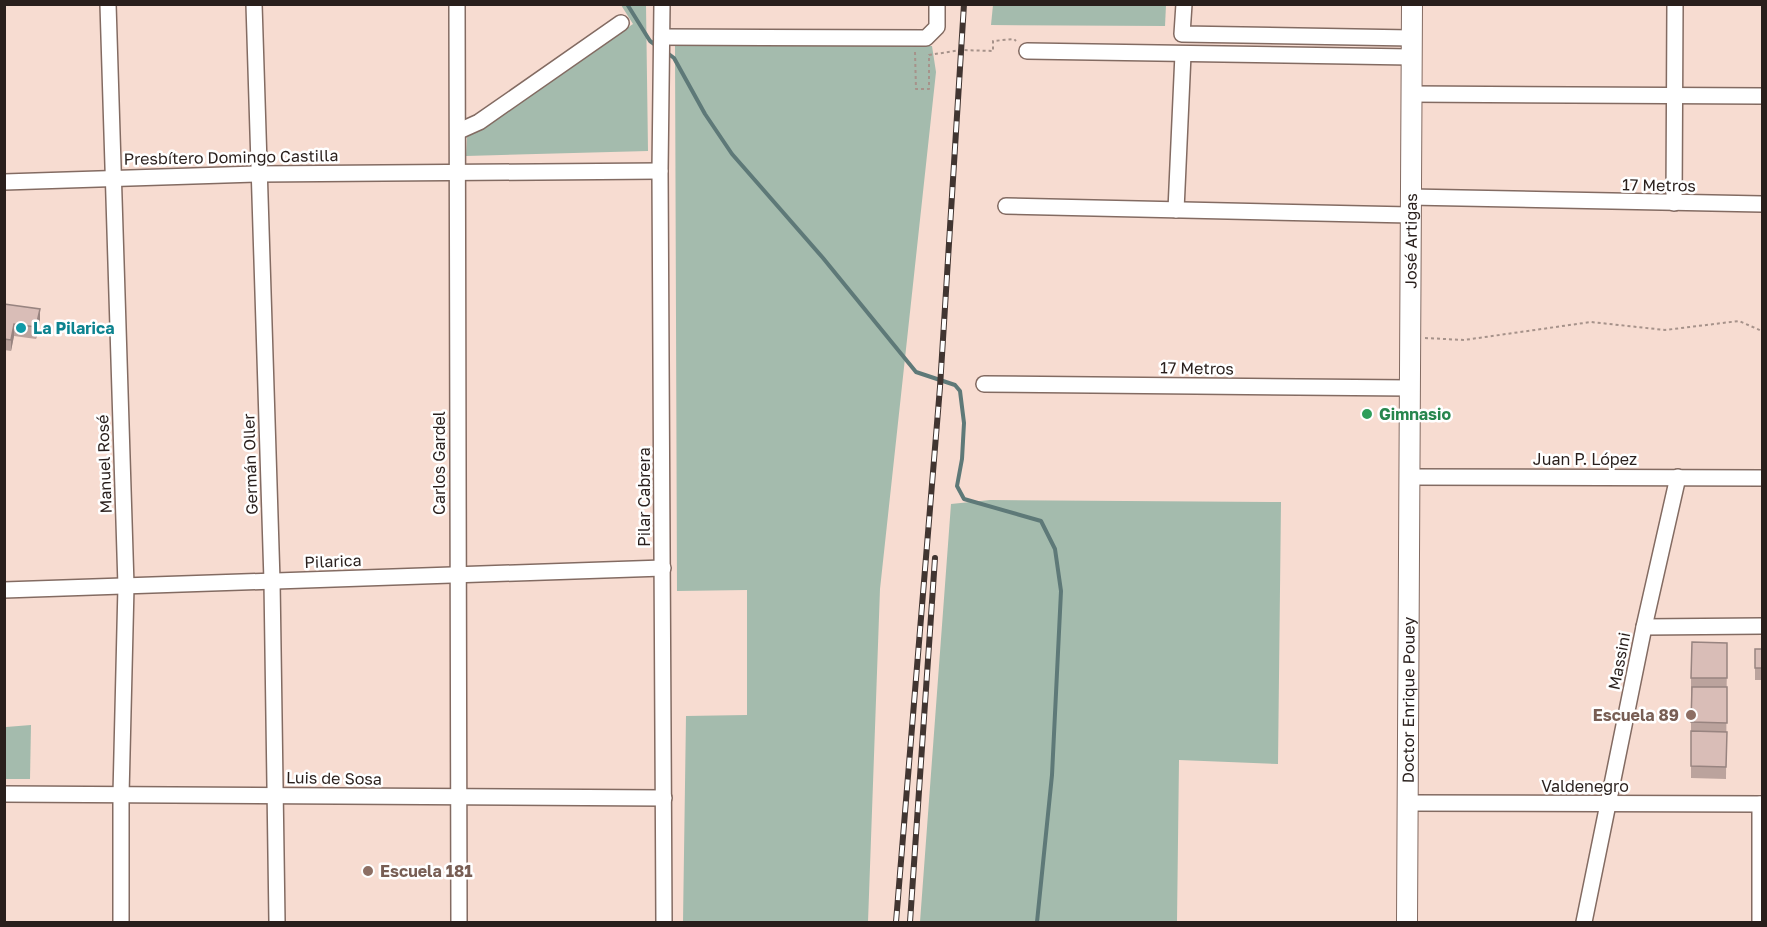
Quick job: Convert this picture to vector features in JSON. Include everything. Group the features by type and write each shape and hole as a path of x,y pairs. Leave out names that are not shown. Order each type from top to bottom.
{"street":[{"name":"Manuel Rosé","path":"108,4 126,586 121,795 121,922"},
{"name":"Germán Oller","path":"254,4 272,581 277,796 277,922"},
{"name":"Carlos Gardel","path":"457,4 459,922"},
{"name":"Pilar Cabrera","path":"662,4 660,171 664,922"},
{"path":"662,39 926,38 934,33 937,27 937,4"},
{"path":"1184,4 1182,34 1411,48"},
{"name":"José Artigas","path":"1408,477 1412,4"},
{"path":"1674,203 1675,4"},
{"path":"459,131 479,122 621,23"},
{"path":"1027,51 1183,54 1411,48"},
{"path":"1176,210 1183,54"},
{"path":"1411,94 1762,96"},
{"name":"Presbítero Domingo Castilla","path":"4,182 258,174 660,171"},
{"name":"17 Metros","path":"1006,206 1176,210 1674,203 1762,204"},
{"name":"17 Metros","path":"984,384 1410,388"},
{"name":"Juan P. López","path":"1408,477 1762,478"},
{"name":"Doctor Enrique Pouey","path":"1407,922 1408,477"},
{"name":"Massini","path":"1584,922 1677,477"},
{"name":"Pilarica","path":"4,590 663,568"},
{"path":"1644,627 1762,626"},
{"name":"Luis de Sosa","path":"4,794 664,798"},
{"name":"Valdenegro","path":"1407,803 1761,804"},
{"path":"1760,922 1761,804"}],"path":[{"path":"915,38 916,89 929,89 929,55 940,51 993,51 993,42 1014,39 1027,51"},
{"path":"1410,338 1464,340 1591,322 1665,330 1739,321 1762,331"}],"green space":[{"path":"621,5 646,5 648,151 466,156 467,137 633,24"},
{"path":"993,5 1166,5 1165,26 991,25"},
{"path":"675,46 932,46 936,72 880,589 868,922 683,922 686,716 747,715 747,590 677,591"},
{"path":"990,500 1281,502 1278,764 1179,760 1177,922 920,922 951,504"},
{"path":"31,725 30,779 6,779 6,727"}],"building":[{"path":"4,304 40,309 36,327 14,324 11,340 4,339"},
{"path":"1692,642 1727,643 1727,678 1691,678"},
{"path":"1755,649 1762,649 1762,668 1755,668"},
{"path":"1692,687 1727,687 1727,723 1691,722"},
{"path":"1691,731 1727,732 1726,767 1691,766"}],"waterway":[{"path":"627,4 650,41 657,46"},
{"path":"666,52 674,58 705,114 732,154 823,258 916,372 955,385 960,391 964,423 962,459 957,486 964,499 1041,521 1055,549 1061,591 1052,775 1037,922"}],"railway":[{"path":"896,922 940,387 964,4"},
{"path":"910,922 935,558"}],"place":[{"name":"La Pilarica","path":"21,328"},
{"name":"Gimnasio","path":"1367,414"},
{"name":"Escuela 89","path":"1691,715"},
{"name":"Escuela 181","path":"368,871"}]}
